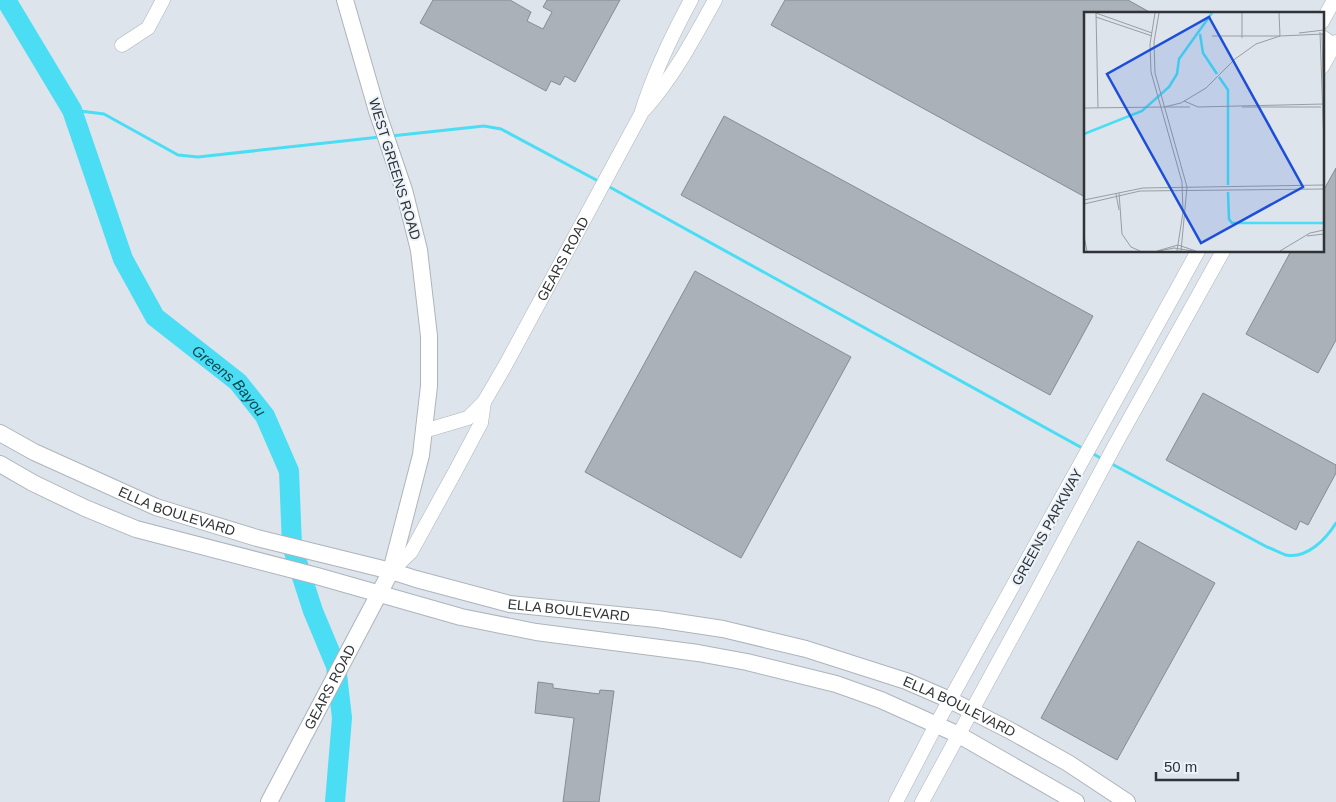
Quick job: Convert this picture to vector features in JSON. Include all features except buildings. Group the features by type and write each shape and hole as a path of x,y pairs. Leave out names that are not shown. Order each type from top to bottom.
{"main road":[{"name":"WEST GREENS ROAD","path":"345,0 377,111 404,190 419,250 429,336 429,386 424,431"},
{"name":"GEARS ROAD","path":"269,802 391,571 421,455 424,431"},
{"name":"ELLA BOULEVARD","path":"0,433 34,452 156,507 257,538 391,571 510,604 657,619 723,629 806,649 906,682 950,700 1068,763 1126,802"},
{"name":"ELLA BOULEVARD","path":"0,464 76,504 136,529 462,616 506,627 698,652 836,684 877,698 958,735 1076,802"},
{"path":"506,627 510,604"},
{"path":"654,646 657,619"},
{"path":"798,674 806,649"}],"street":[{"path":"122,44 148,28 163,0"},
{"name":"GEARS ROAD","path":"424,431 468,418 484,402 640,114 664,54 691,0"},
{"name":"GEARS ROAD","path":"640,114 660,92 696,35 715,0"},
{"path":"1324,18 1334,0"},
{"path":"1324,63 1335,44"},
{"name":"GREENS PARKWAY","path":"896,802 936,725 1197,252"},
{"name":"GREENS PARKWAY","path":"922,802 1115,445 1222,252"},
{"path":"1165,312 1184,322"},
{"name":"GEARS ROAD","path":"391,571 411,552 480,423 484,402"},
{"path":"1017,580 1037,591"}],"waterway":[{"name":"Greens Bayou","path":"6,0 72,110 123,259 155,317 238,382 265,416 289,471 292,546 313,611 336,666 342,718 335,802"},
{"path":"72,110 104,114 178,155 198,157 380,137"},
{"path":"391,136 484,126 501,129 600,182"},
{"path":"606,185 1084,449"},
{"path":"1090,452 1104,460"},
{"path":"1110,463 1267,547 1286,555 1301,554 1308,551 1321,541 1336,523"}]}
